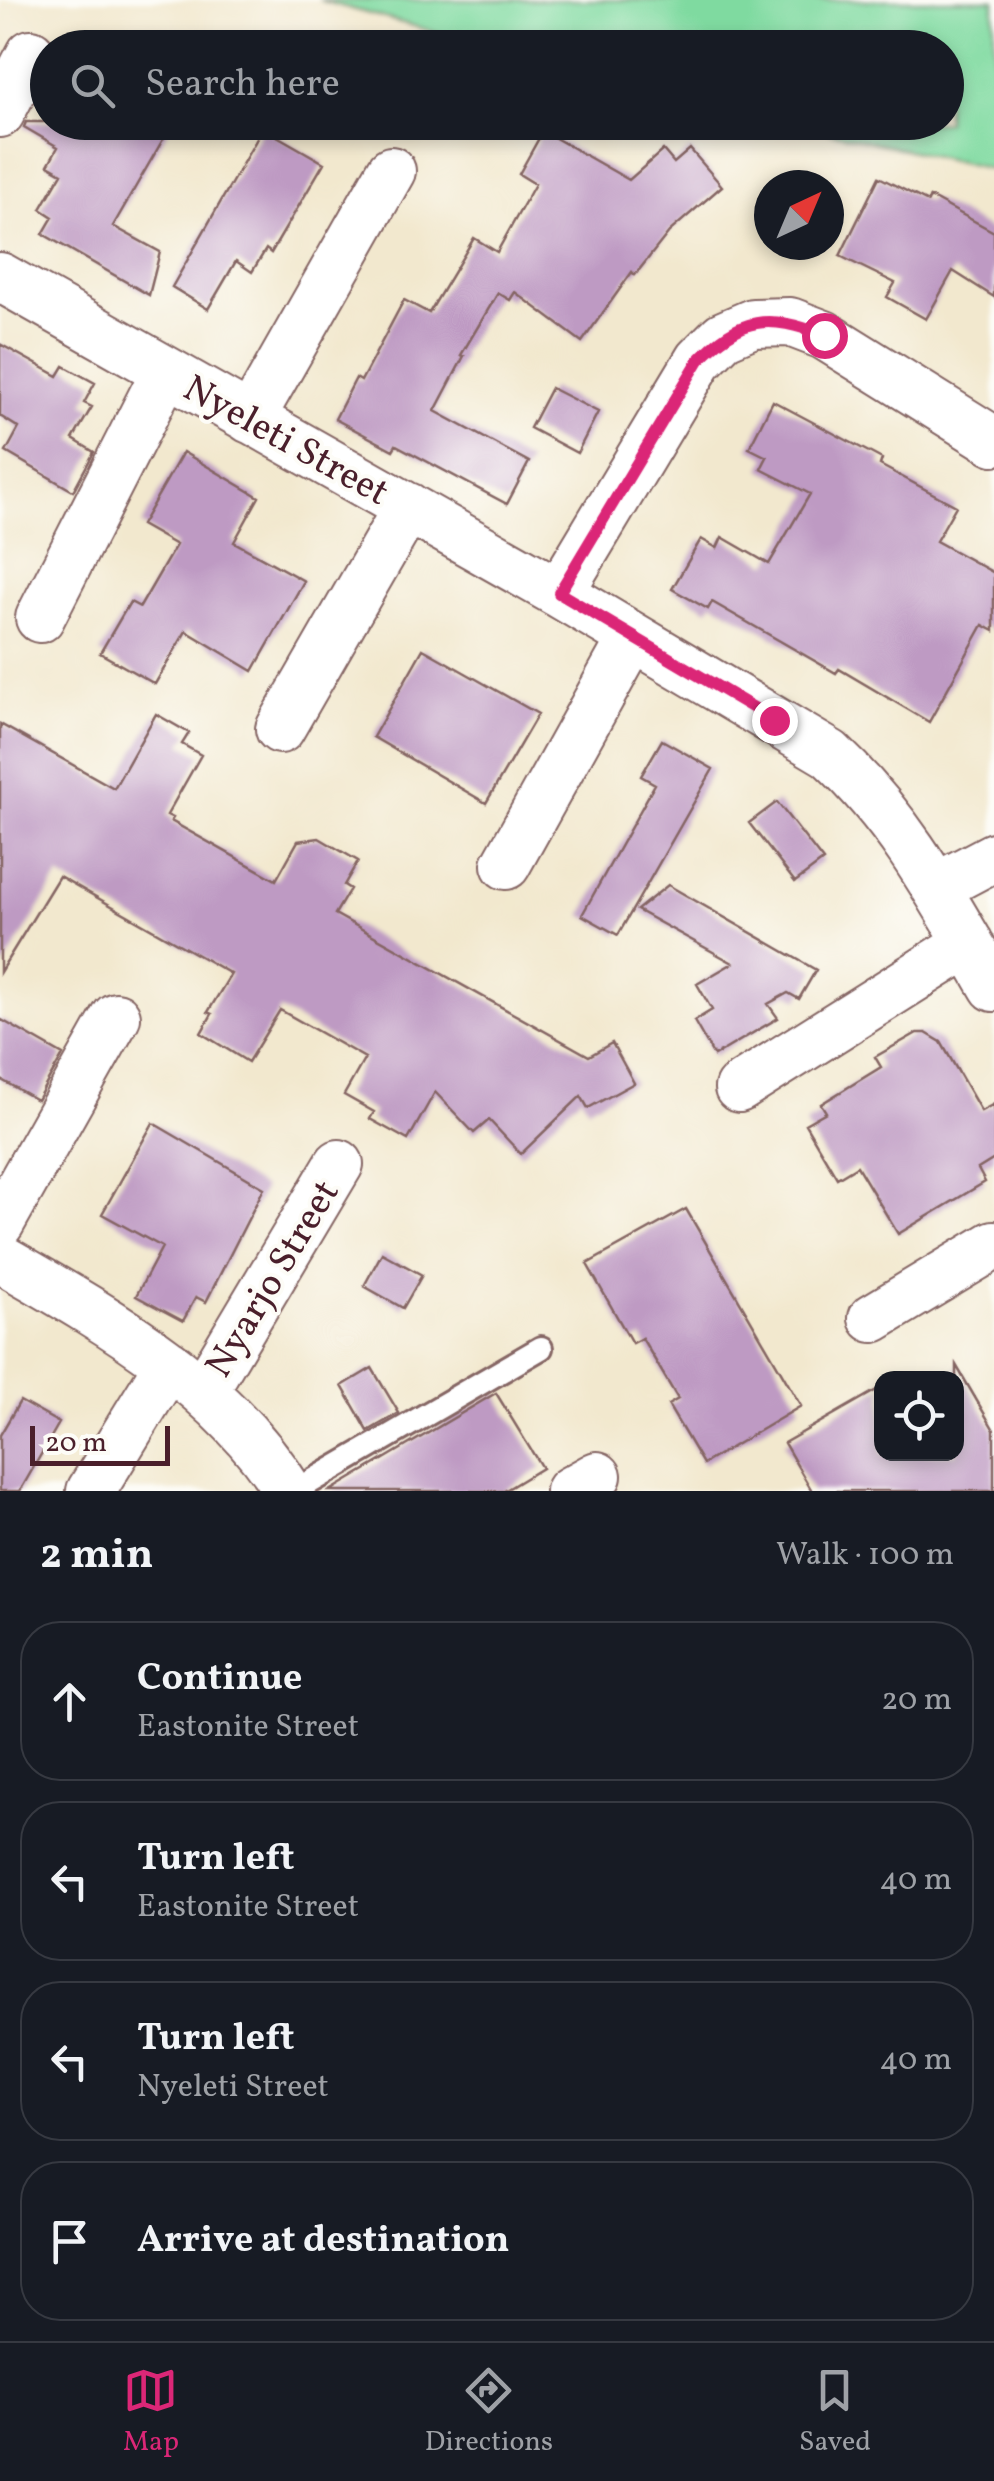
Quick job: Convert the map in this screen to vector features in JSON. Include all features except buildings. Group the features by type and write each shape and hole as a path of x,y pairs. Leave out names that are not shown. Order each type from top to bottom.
{"street":[{"path":"0,113 30,56"},
{"path":"250,419 391,171"},
{"name":"Nyeleti Street","path":"0,277 559,593 830,754 863,785 899,829 994,987"},
{"path":"559,593 699,360 723,336 753,323 790,322 824,335 994,441"},
{"name":"Nyeleti Street","path":"40,618 166,371"},
{"name":"Nyeleti Street","path":"280,728 408,507"},
{"path":"506,865 632,637"},
{"path":"936,888 994,857"},
{"path":"739,1088 969,943"},
{"path":"0,1223 116,1017"},
{"name":"Nyarjo Street","path":"92,1491 186,1378 338,1164"},
{"path":"873,1318 994,1244"},
{"name":"Nyarjo Street","path":"0,1258 60,1292 186,1378 223,1409 292,1491"}],"lane":[{"path":"292,1491 542,1348"}],"green space":[{"path":"319,0 994,0 994,170 864,140 964,140 964,30 428,30"}],"route":[{"path":"774,720 559,593 699,360 723,336 753,323 790,322 824,335"}]}
